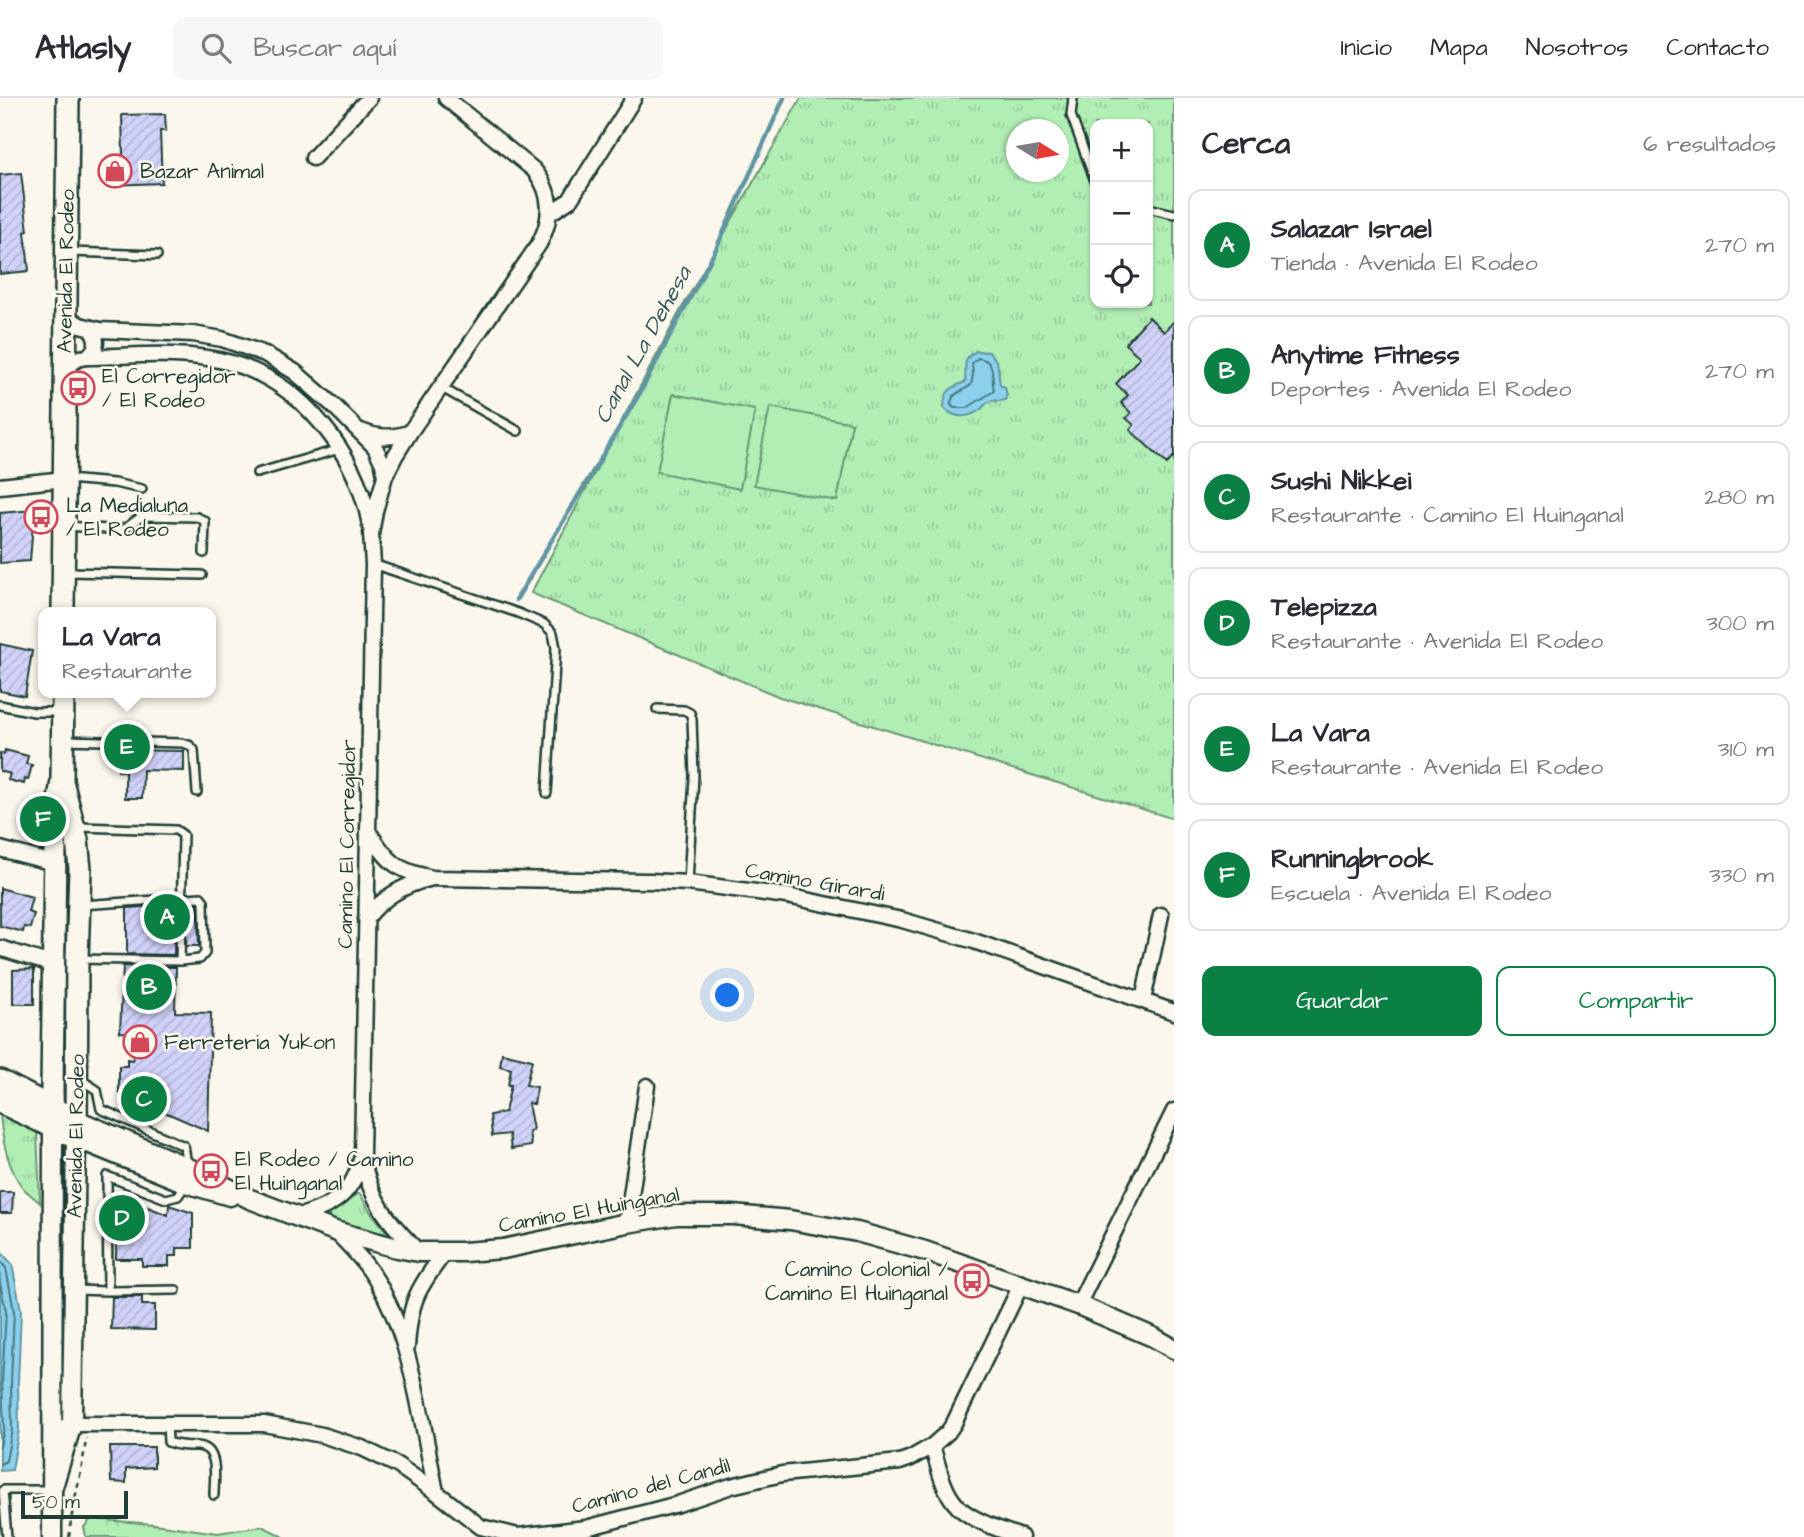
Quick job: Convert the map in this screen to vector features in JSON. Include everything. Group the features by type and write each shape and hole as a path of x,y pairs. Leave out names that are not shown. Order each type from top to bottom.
{"main road":[{"name":"Avenida El Rodeo","path":"63,607 68,98"},
{"name":"Avenida El Rodeo","path":"53,1118 54,863 55,830 62,782 63,702"},
{"name":"Avenida El Rodeo","path":"62,782 74,827 80,869 76,1129"},
{"path":"0,1081 53,1118"},
{"path":"0,1102 53,1118 76,1129"}],"street":[{"path":"313,158 369,98"},
{"path":"446,98 534,170 546,188 550,214"},
{"path":"550,214 570,200 634,98"},
{"name":"Camino El Corregidor","path":"372,534 385,476 395,456 539,243 550,214"},
{"path":"65,316 89,328 193,334 222,339 265,354 295,372 375,447 385,476"},
{"path":"87,357 97,343 89,328"},
{"name":"Camino El Corregidor","path":"64,367 87,357 179,356 206,358 247,368 263,375 294,397 319,421 341,449 362,494 372,534 373,564 362,1155 365,1174 374,1197 396,1229 419,1252"},
{"path":"357,429 385,438 411,432"},
{"path":"0,486 64,479"},
{"name":"Camino Girardi","path":"368,831 391,862 416,875 433,878 688,883 798,898 902,920 974,941 1174,1012"},
{"path":"0,849 54,863"},
{"name":"Camino Girardi","path":"366,919 381,903 401,889 433,878"},
{"path":"1143,1000 1161,915"},
{"path":"0,948 54,965"},
{"path":"627,1223 647,1086"},
{"path":"1078,1305 1174,1111"},
{"name":"Avenida El Rodeo","path":"52,1537 53,1118"},
{"name":"Avenida El Rodeo","path":"52,1490 79,1424 74,1290 76,1129"},
{"name":"Camino El Huinganal","path":"76,1129 131,1133 212,1192 250,1199 335,1231 419,1252 503,1249 676,1215 762,1216 818,1224 891,1241 1078,1305 1153,1337 1174,1349"},
{"name":"Camino El Huinganal","path":"76,1129 187,1175"},
{"name":"Camino El Corregidor","path":"345,1193 356,1175 362,1155"},
{"path":"296,1217 323,1208 345,1193 358,1188 374,1197"},
{"path":"335,1231 371,1272 382,1291 407,1352 436,1492"},
{"path":"407,1352 414,1298 445,1252"},
{"name":"Camino del Candil","path":"51,1432 79,1424 264,1424 321,1435 362,1448 436,1492 481,1527 518,1536 586,1528 782,1474 900,1462 911,1458 932,1446 954,1423 1021,1284"},
{"path":"382,1291 397,1302 402,1303 414,1298"},
{"path":"932,1446 949,1495 959,1508 981,1521 1021,1537"}],"lane":[{"path":"1073,98 1071,115 1090,167"},
{"path":"1153,209 1174,214"},
{"path":"66,252 157,255"},
{"path":"442,388 518,431"},
{"path":"257,473 341,449"},
{"path":"64,479 114,483 142,489"},
{"path":"64,525 120,530 128,528 143,516 197,517 205,521 204,553"},
{"path":"373,564 518,613 544,624 553,633 556,648 547,793"},
{"path":"63,572 202,575"},
{"path":"0,705 34,712 63,702"},
{"path":"657,709 684,710 692,716 694,776 688,883"},
{"path":"62,740 190,745 194,750 197,792"},
{"path":"74,827 180,832 183,835 180,961"},
{"path":"77,959 180,961 200,959 205,953 204,901 201,897 79,905"},
{"path":"76,1077 97,1090 101,1109 131,1133"},
{"path":"108,1291 107,1176 166,1199 178,1196 187,1175"},
{"path":"74,1290 176,1290"},
{"path":"167,1424 168,1442 204,1447 211,1452 214,1462 214,1495"},
{"path":"7,1537 3,1490 52,1490"}],"path":[{"path":"69,1537 71,1513 84,1459 79,1424"}],"green space":[{"path":"801,98 1174,98 1174,819 780,697 531,593 679,313"},
{"path":"673,394 755,410 740,489 657,472"},
{"path":"770,407 852,423 837,501 754,485"},
{"path":"0,1114 37,1131 40,1203 23,1188 13,1171 4,1143"},
{"path":"358,1194 387,1232 386,1235 327,1218"},
{"path":"91,1519 218,1533 262,1526 284,1537 86,1537 84,1527"}],"water":[{"path":"977,351 989,352 996,360 1000,385 1005,387 1007,395 1005,400 986,403 971,415 953,414 944,408 945,398 952,388 965,382 966,360"},
{"path":"0,1251 12,1264 21,1310 19,1429 12,1470 0,1471"}],"building":[{"path":"165,114 166,131 160,131 162,183 111,185 111,156 123,156 122,115"},
{"path":"21,173 28,231 25,232 29,271 0,274 0,175"},
{"path":"1149,317 1164,332 1174,321 1174,456 1167,464 1130,430 1134,425 1126,418 1131,413 1121,403 1128,395 1116,384 1140,357 1125,344"},
{"path":"34,510 30,561 0,563 0,513"},
{"path":"0,644 32,651 25,696 0,691"},
{"path":"5,750 28,756 26,764 32,765 28,780 25,779 24,784 8,780 10,774 0,771 0,753 4,754"},
{"path":"119,750 184,751 184,771 143,770 142,798 125,798 125,771 118,771"},
{"path":"0,888 32,897 28,912 34,914 30,928 24,927 23,932 0,926"},
{"path":"198,903 199,946 186,946 187,904"},
{"path":"175,905 174,955 127,954 127,908"},
{"path":"123,966 176,967 175,1012 211,1013 208,1131 119,1092 119,1066 127,1066 127,1059 133,1060 134,1033 120,1032"},
{"path":"34,969 34,1004 13,1004 13,970"},
{"path":"502,1053 532,1060 526,1085 537,1087 534,1104 528,1103 533,1130 529,1131 531,1146 511,1149 509,1134 492,1136 490,1115 505,1112 511,1085 508,1085 511,1069 500,1066"},
{"path":"0,1192 13,1192 12,1213 0,1213"},
{"path":"117,1195 168,1215 169,1205 193,1213 193,1248 177,1248 177,1256 169,1256 169,1266 142,1266 142,1259 116,1259"},
{"path":"112,1297 142,1297 142,1305 155,1305 155,1330 111,1329"},
{"path":"110,1447 154,1447 154,1467 126,1469 126,1483 111,1482"}],"waterway":[{"name":"Canal La Dehesa","path":"516,600 641,391 716,249 784,98"}],"place":[{"name":"Bazar Animal","path":"115,171"},
{"name":"El Corregidor / El Rodeo","path":"78,388"},
{"name":"La Medialuna / El Rodeo","path":"41,517"},
{"name":"La Vara","path":"127,747"},
{"name":"Runningbrook","path":"43,819"},
{"name":"Salazar Israel","path":"167,917"},
{"name":"Anytime Fitness","path":"149,987"},
{"name":"Ferreteria Yukon","path":"140,1042"},
{"name":"Sushi Nikkei","path":"144,1099"},
{"name":"El Rodeo / Camino El Huinganal","path":"211,1171"},
{"name":"Telepizza","path":"122,1218"},
{"name":"Camino Colonial / Camino El Huinganal","path":"972,1281"}]}
